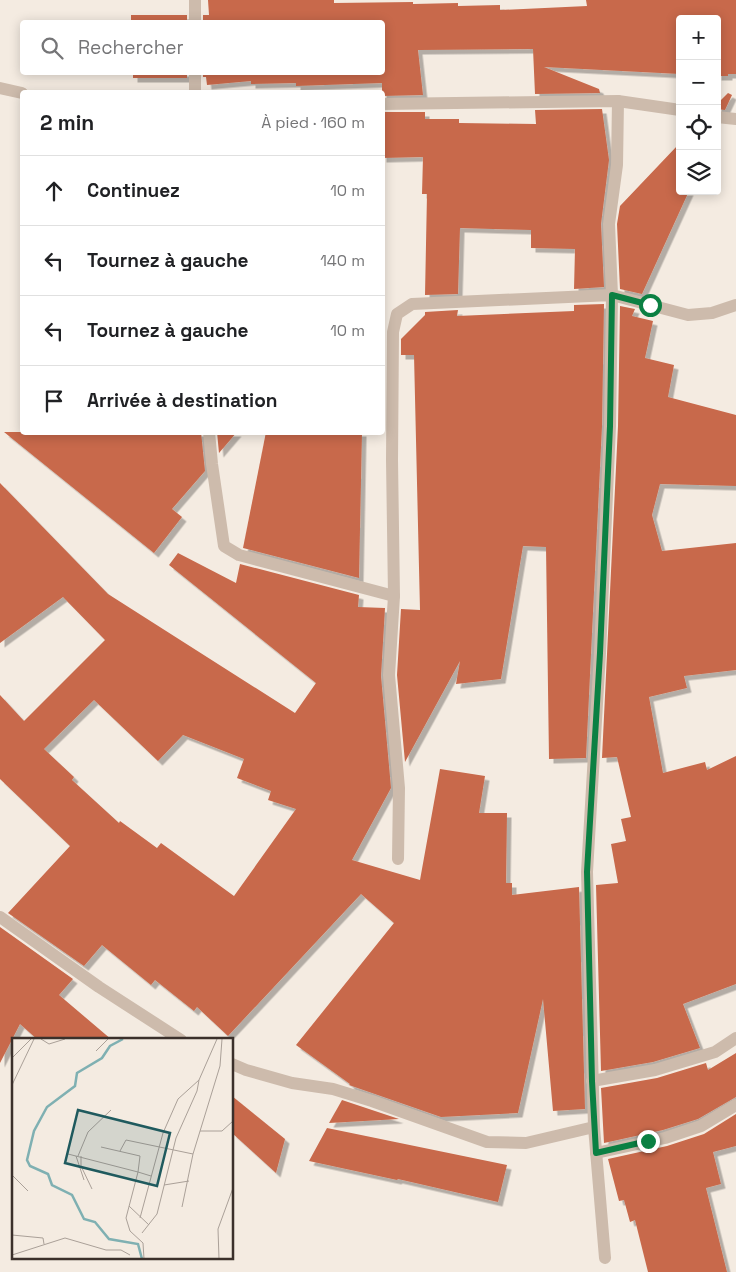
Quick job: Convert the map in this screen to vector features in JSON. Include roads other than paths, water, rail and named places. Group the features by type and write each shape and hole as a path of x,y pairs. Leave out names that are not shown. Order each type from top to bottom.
{"street":[{"path":"195,0 195,20"},
{"path":"195,75 195,90"},
{"path":"0,88 20,92"},
{"path":"605,1258 594,1127 587,872 600,653 610,426 612,295 610,224 617,165 618,101"},
{"path":"385,104 618,101 676,109"},
{"path":"721,117 736,119"},
{"path":"398,859 399,788 389,674 394,596 393,332 397,314 412,304 612,295 688,315 712,313 736,305"},
{"path":"209,435 224,546 239,555 394,596"},
{"path":"0,917 99,987 178,1038"},
{"path":"592,1081 655,1070 715,1052 736,1038"},
{"path":"234,1065 292,1083 333,1089 487,1142 526,1143 594,1127"},
{"path":"596,1153 665,1138 701,1126 736,1105"}]}
